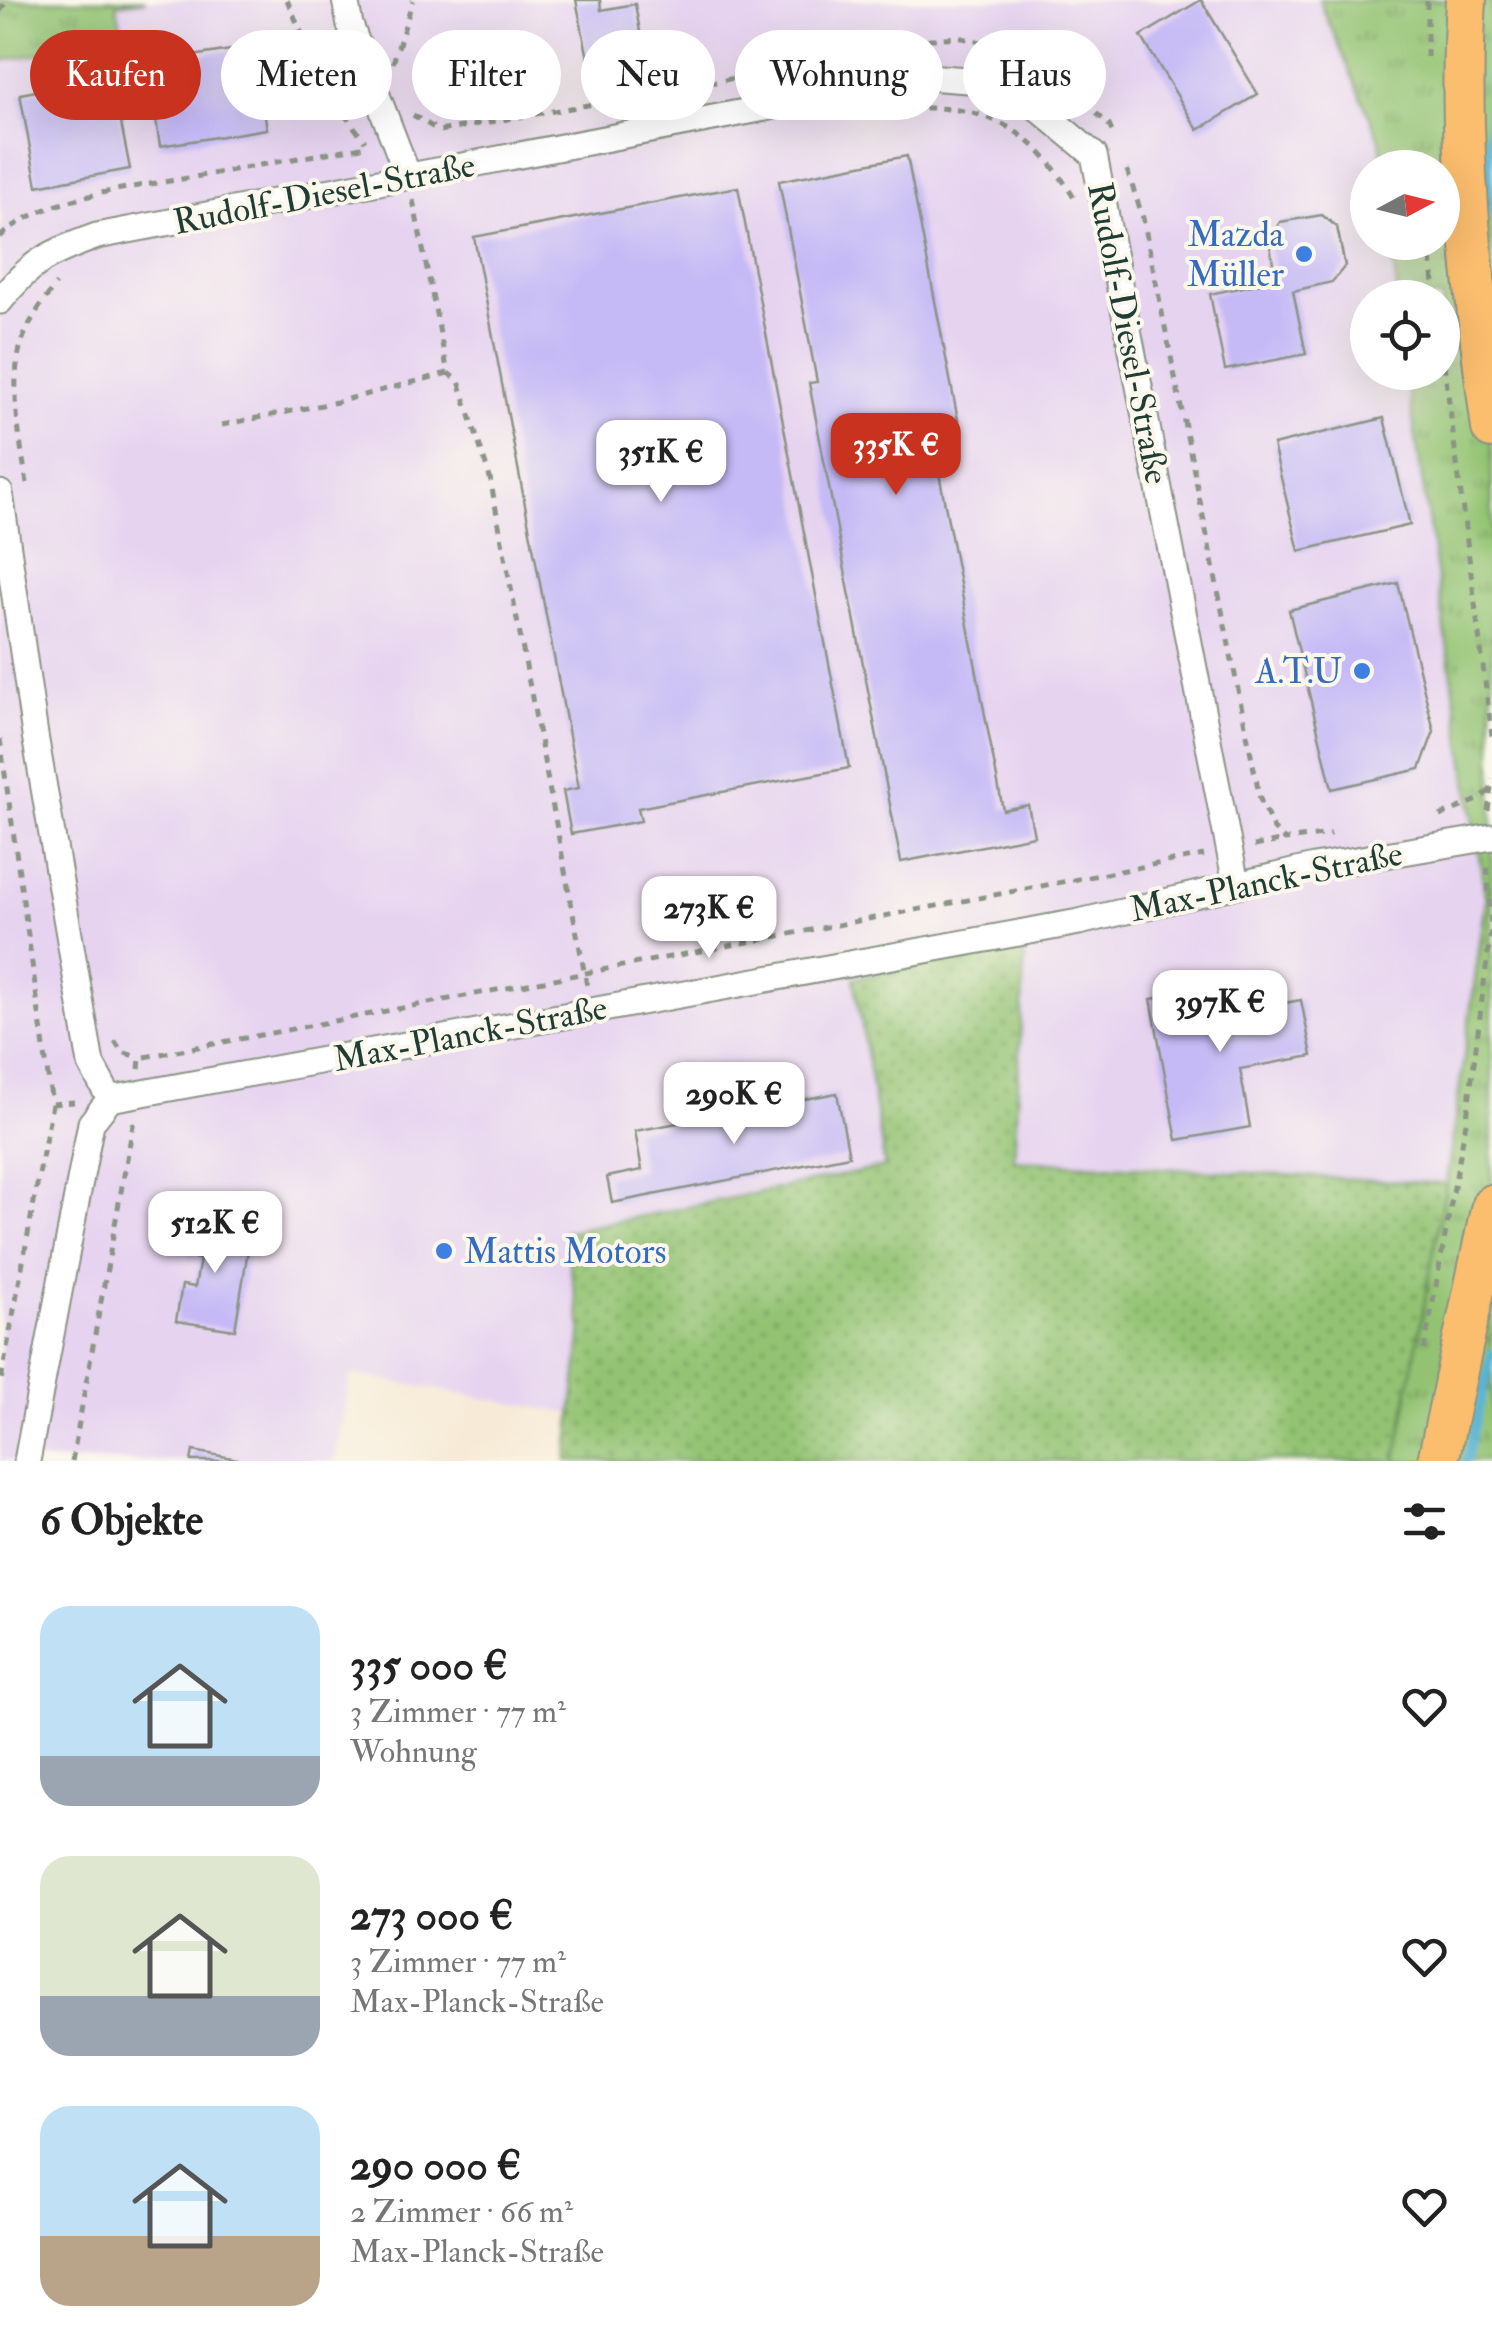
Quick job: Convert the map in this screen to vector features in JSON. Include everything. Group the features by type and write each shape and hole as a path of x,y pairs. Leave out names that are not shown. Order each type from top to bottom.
{"main road":[{"path":"1466,0 1466,184 1473,292 1492,428"},
{"path":"1438,1461 1492,1205"}],"street":[{"path":"346,0 382,143 408,176"},
{"name":"Rudolf-Diesel-Straße","path":"0,301 24,270 57,250 96,236 927,77 1008,83 1094,154 1236,884"},
{"path":"0,493 35,736 91,1064 123,1098 91,1123 27,1461"},
{"name":"Max-Planck-Straße","path":"123,1098 1079,922 1236,884 1488,838"}],"path":[{"path":"0,12 8,0"},
{"path":"287,0 328,95 357,134 382,143"},
{"path":"392,65 414,0"},
{"path":"0,238 12,226 51,208 117,191 691,87 918,40 958,37 999,46 1051,71 1109,125 1116,143"},
{"path":"404,104 413,115 439,131"},
{"path":"943,109 973,112 1011,127 1052,162 1080,207"},
{"path":"1123,160 1143,218 1260,799 1273,828 1285,840"},
{"path":"408,176 448,374"},
{"path":"27,488 17,391 21,343 35,313 56,284 69,276"},
{"path":"222,425 448,374 459,380 490,478 592,1010"},
{"path":"1447,390 1492,736"},
{"path":"0,738 52,1104 0,1386"},
{"path":"1421,1366 1467,1117 1491,928 1488,838 1492,779"},
{"path":"1424,820 1456,812 1490,790"},
{"path":"109,1030 122,1052 140,1058 1230,850 1338,834"},
{"path":"72,1461 134,1128 123,1098 140,1058"}],"shaded area":[{"path":"1319,0 1380,140 1381,150 1350,150 1350,260 1393,260 1396,280 1350,280 1350,390 1409,390 1486,901 1446,1184 1014,1160 1025,949 854,978 886,1167 564,1232 582,1327 572,1414 351,1374 334,1461 0,1461 0,61 30,55 30,120 201,120 201,30 121,30 116,3"}],"green space":[{"path":"0,0 146,0 116,4 122,30 30,30 30,55 0,61"},
{"path":"1319,0 1492,0 1492,1461 1396,1461 1446,1184 1486,901 1409,390 1460,390 1460,280 1396,280 1393,260 1460,260 1460,150 1381,150"},
{"path":"1025,949 1014,1160 1446,1184 1396,1461 567,1461 582,1328 563,1232 885,1167 854,978"}],"building":[{"path":"576,0 600,0 601,10 635,4 640,30 582,30"},
{"path":"1201,0 1258,94 1198,130 1141,36"},
{"path":"221,52 221,120 266,120 267,129 160,146 156,120 201,120 201,55"},
{"path":"30,92 30,120 120,120 130,169 37,186 20,94"},
{"path":"907,156 962,441 934,447 1003,810 1028,805 1034,836 901,862 809,383 817,382 779,181"},
{"path":"738,187 849,768 638,808 641,821 571,834 563,791 579,788 474,237"},
{"path":"1322,215 1337,227 1345,266 1332,282 1293,291 1306,354 1225,370 1210,294 1276,280 1269,240 1280,222"},
{"name":"A.T.U","path":"1384,418 1410,525 1299,551 1273,445"},
{"name":"A.T.U","path":"1398,583 1434,731 1420,769 1332,789 1289,610"},
{"path":"1225,985 1230,1013 1301,1000 1312,1056 1240,1069 1250,1127 1177,1140 1151,999"},
{"path":"837,1093 849,1156 612,1203 607,1177 642,1170 635,1131"},
{"path":"193,1221 251,1231 235,1330 176,1321 182,1285 195,1287 200,1259 187,1257"},
{"path":"193,1451 238,1459 238,1461 191,1461"}],"waterway":[{"path":"1492,38 1492,213"},
{"path":"1466,1461 1492,1353"}],"place":[{"name":"Mazda Müller","path":"1304,254"},
{"name":"A.T.U","path":"1362,671"},
{"name":"Mattis Motors","path":"444,1251"}]}
